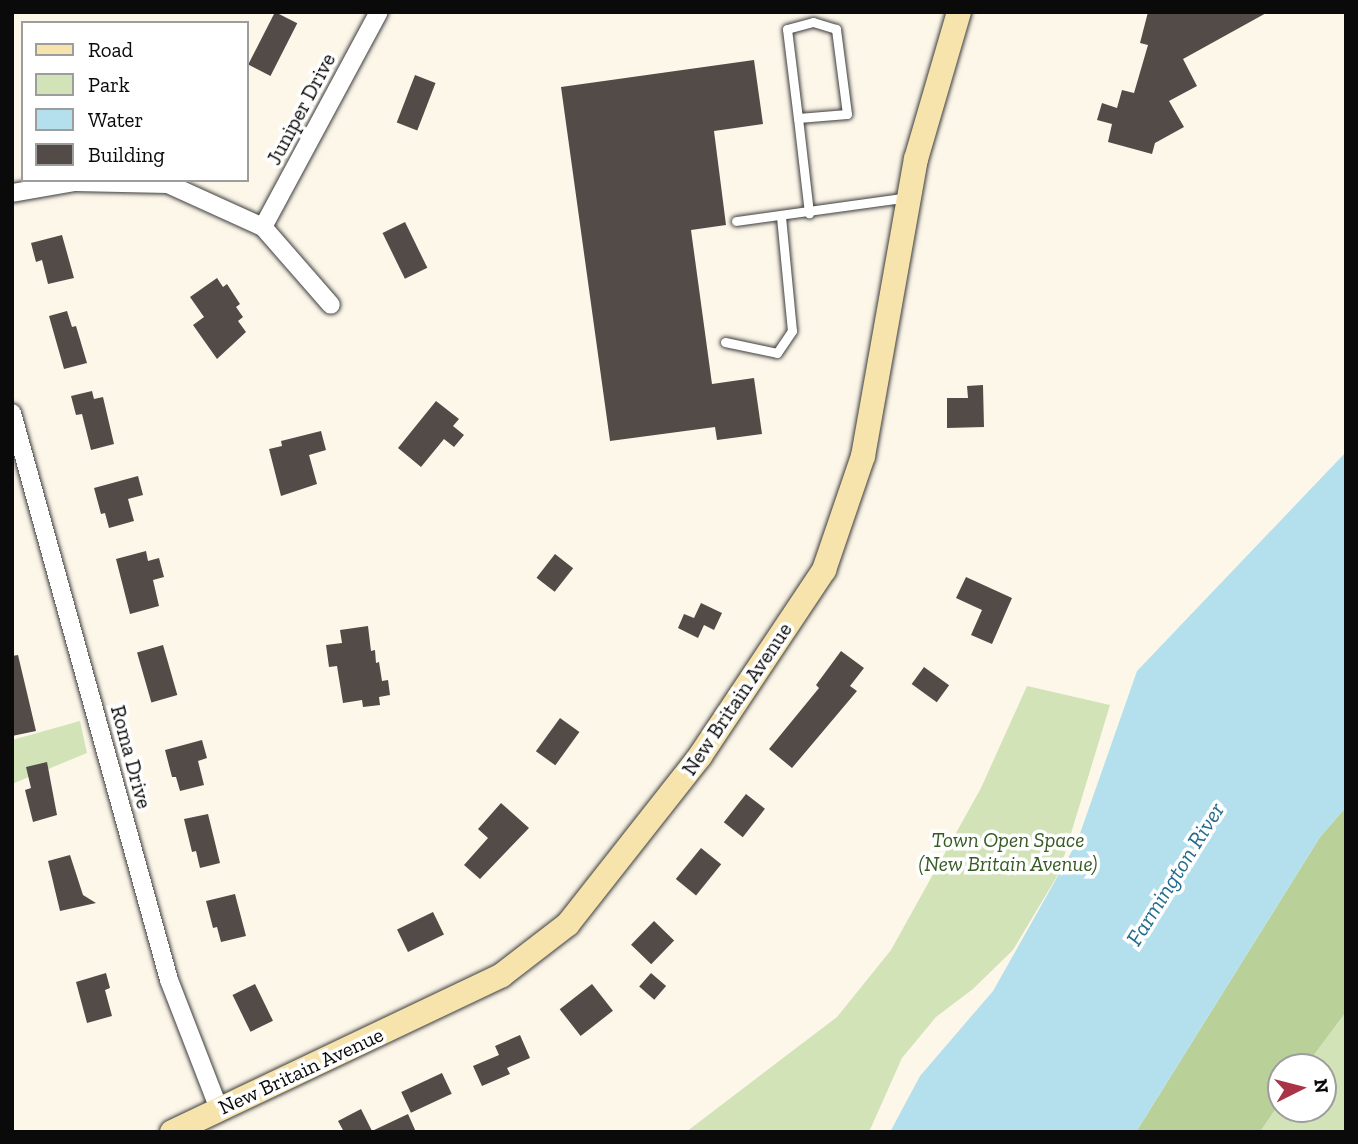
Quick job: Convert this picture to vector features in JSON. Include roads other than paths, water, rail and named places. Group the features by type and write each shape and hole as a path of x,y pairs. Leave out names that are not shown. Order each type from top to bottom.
{"street":[{"name":"Juniper Drive","path":"263,227 379,12"},
{"name":"New Britain Avenue","path":"172,1132 502,975 568,924 700,756 824,570 863,456 916,159 959,12"},
{"path":"12,193 75,182 168,184 263,227 331,305"},
{"name":"Roma Drive","path":"12,413 169,980 219,1109"}],"lane":[{"path":"797,118 847,114 836,29 813,22 786,29 797,118 809,213"},
{"path":"736,221 809,213 909,197"},
{"path":"725,342 777,353 792,331 781,216"}],"water":[{"name":"Farmington River","path":"1346,452 1346,807 1320,837 1136,1132 890,1132 920,1076 993,991 1077,842 1137,671"}],"park label":[{"name":"Town Open Space (New Britain Avenue)","path":"1008,852"}]}
